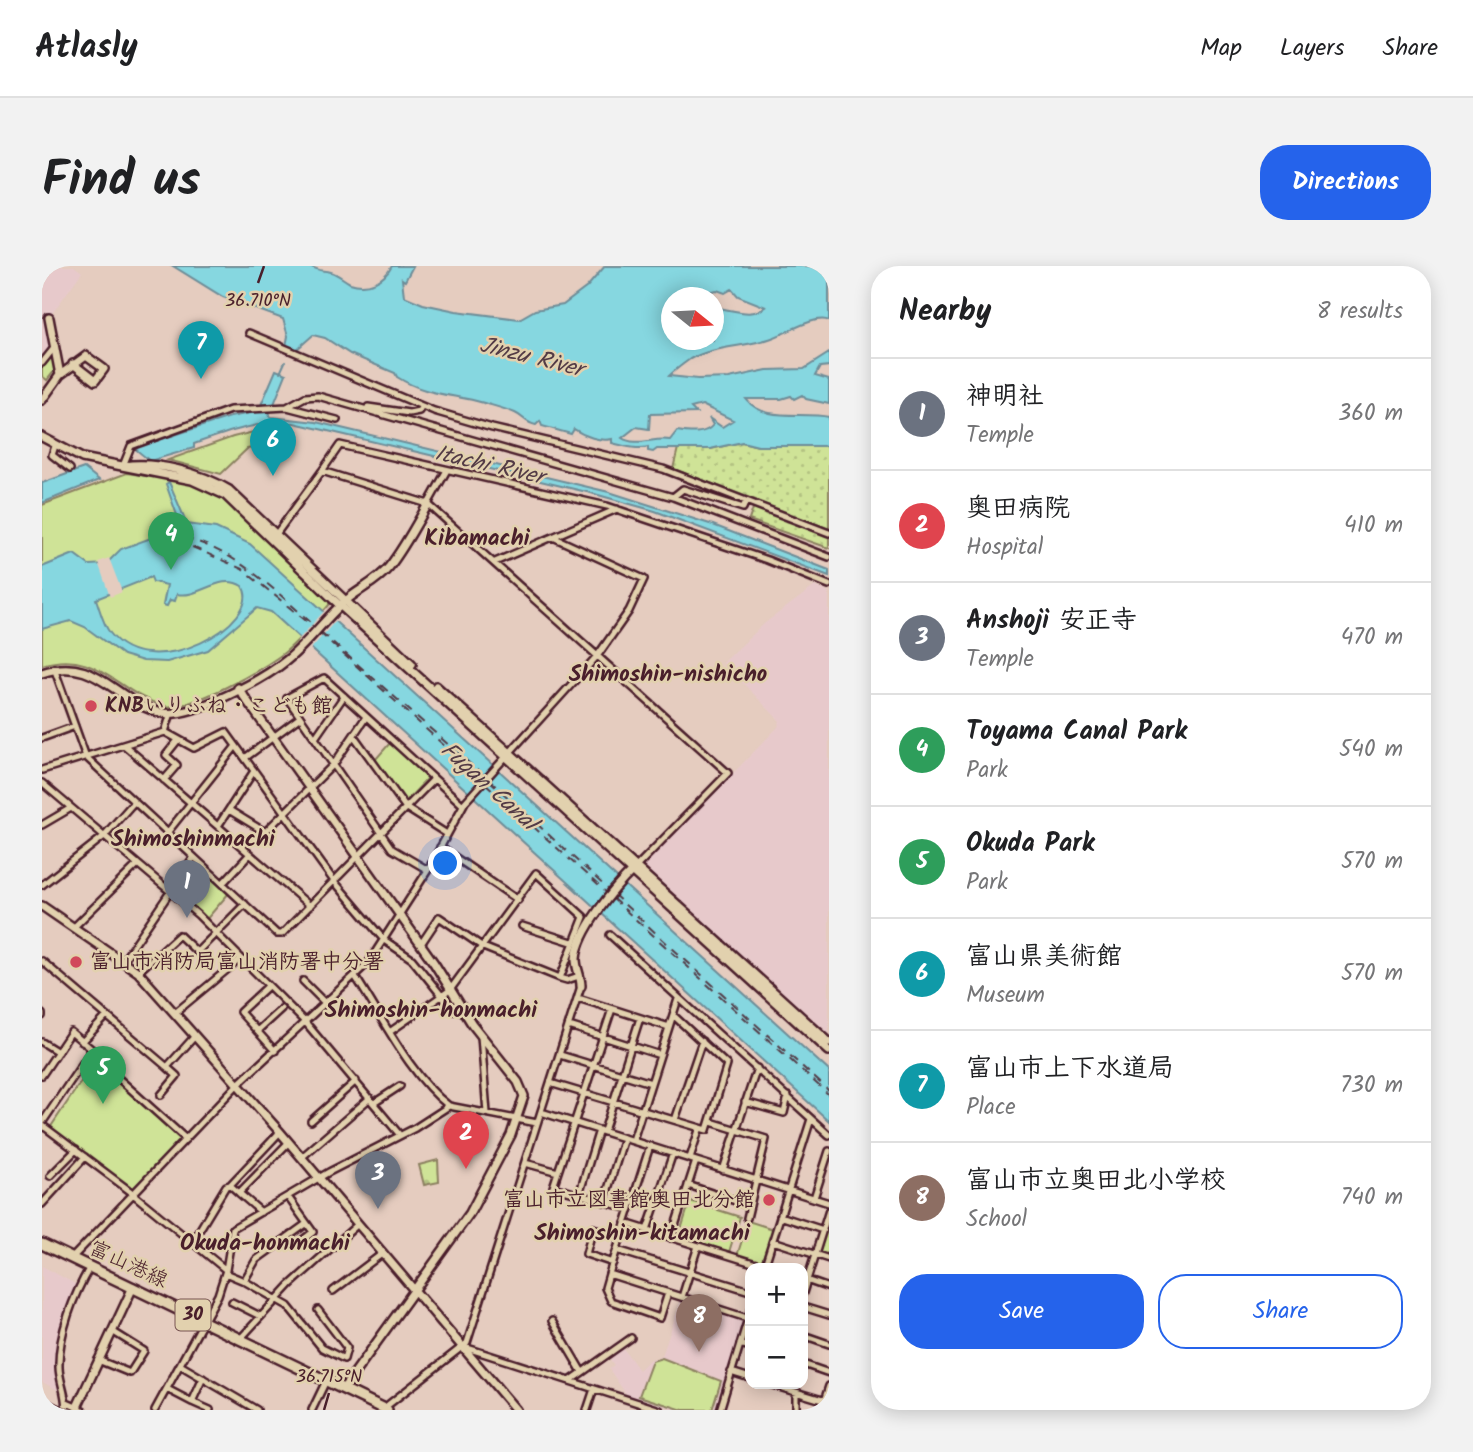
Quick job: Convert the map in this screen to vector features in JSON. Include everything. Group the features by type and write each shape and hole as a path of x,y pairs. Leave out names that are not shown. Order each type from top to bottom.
{"main road":[{"path":"42,271 46,266"},
{"name":"富山港線","path":"42,1244 241,1338 343,1389 370,1406 386,1409"}],"street":[{"path":"49,318 60,375"},
{"path":"249,333 421,407 492,428 663,469 829,533"},
{"path":"42,363 54,348"},
{"path":"42,400 60,375 73,364"},
{"path":"286,407 312,395 364,407 436,431 673,497 829,556"},
{"path":"119,465 131,446 214,415 258,407 286,407 337,419"},
{"path":"364,407 410,413 419,411 421,407"},
{"path":"42,437 82,458 183,472 218,483 237,496 275,537 504,757 829,1051"},
{"path":"275,537 340,445 618,509 754,555 829,585"},
{"path":"55,446 52,455 70,469"},
{"path":"42,673 54,668 84,670 147,708 187,713 203,707 281,665 299,650 343,603 390,566 447,470"},
{"path":"322,471 428,504 727,773 632,871 591,923 576,956 581,986 578,998 464,1347 386,1409"},
{"path":"673,497 682,488 743,508 746,500"},
{"path":"495,562 618,509"},
{"path":"72,1258 239,1084 355,976 400,916 463,805 598,655 629,611 644,579 554,537"},
{"path":"54,668 86,757 277,934 282,934 434,779"},
{"path":"428,870 392,849 287,698 324,678 463,805"},
{"path":"238,688 421,944 462,1010 522,1087 524,1105 470,1213 343,1389"},
{"path":"315,738 344,696"},
{"path":"165,732 171,713"},
{"path":"229,810 265,832 334,764 366,717"},
{"path":"245,758 299,718"},
{"path":"42,738 75,726"},
{"path":"42,770 165,732 194,748 226,732 334,881 384,940 412,960 454,1011 462,1010"},
{"path":"354,736 406,808 447,834"},
{"path":"164,780 177,765 166,755 178,740"},
{"path":"124,745 310,906"},
{"path":"167,833 236,746"},
{"path":"218,826 254,771"},
{"path":"42,783 136,866 198,915 214,935 306,1023 399,1134"},
{"path":"42,885 103,836 134,802"},
{"path":"44,822 71,808"},
{"path":"440,847 481,872 518,900"},
{"path":"223,883 250,854"},
{"path":"123,961 194,857"},
{"path":"73,928 136,866"},
{"path":"632,871 829,1042"},
{"path":"391,1031 443,998 536,873 584,917 560,978"},
{"path":"138,972 180,935 197,952 245,904"},
{"path":"42,906 138,972 239,1084 516,1410"},
{"path":"421,944 439,917 483,947 560,978 567,980 579,976"},
{"path":"522,926 572,942"},
{"path":"610,935 829,1135"},
{"path":"175,1013 240,959"},
{"path":"42,961 177,1076 161,1095"},
{"path":"355,976 417,1073 449,1106 537,1123"},
{"path":"303,981 326,1004"},
{"path":"268,986 240,1012 275,1051"},
{"path":"578,998 669,1027"},
{"path":"633,1140 678,999"},
{"path":"257,1031 281,1009"},
{"path":"612,1009 553,1187 629,1209"},
{"path":"550,1083 675,1120 699,1130 707,1130 727,1065 673,1015"},
{"path":"82,1042 107,1016"},
{"path":"579,1195 613,1103 640,1017"},
{"path":"569,1026 660,1055"},
{"path":"42,1075 71,1032 186,1139"},
{"path":"167,1067 195,1036"},
{"path":"481,1036 487,1113"},
{"path":"675,1120 702,1041"},
{"path":"42,1042 58,1052"},
{"path":"91,1051 42,1124 182,1231 191,1244 226,1271 277,1298 294,1312 322,1348 344,1359 347,1348 318,1310"},
{"path":"560,1055 651,1083"},
{"path":"723,1170 757,1068"},
{"path":"311,1121 356,1081"},
{"path":"302,1157 372,1101 400,1086"},
{"path":"746,1102 784,1113 788,1096"},
{"path":"165,1410 156,1408 205,1321 226,1271 233,1228 399,1134 415,1128 449,1106"},
{"path":"541,1112 829,1203"},
{"path":"767,1263 811,1119"},
{"path":"710,1122 766,1139 747,1218"},
{"path":"671,1238 688,1185 699,1130"},
{"path":"191,1244 226,1186 230,1185 280,1132"},
{"path":"604,1202 624,1138"},
{"path":"239,1193 289,1142"},
{"path":"650,1146 605,1291 614,1303 660,1318 668,1293"},
{"path":"50,1176 76,1150"},
{"path":"814,1198 829,1151"},
{"path":"647,1230 673,1153"},
{"path":"42,1204 85,1157"},
{"path":"525,1163 558,1172"},
{"path":"230,1185 261,1212"},
{"path":"688,1185 750,1206"},
{"path":"288,1197 313,1232 299,1243"},
{"path":"808,1272 829,1210"},
{"path":"780,1216 823,1230"},
{"path":"625,1223 751,1263"},
{"path":"244,1281 256,1260 306,1224"},
{"path":"241,1338 277,1298 358,1224"},
{"path":"613,1263 586,1254 593,1228 621,1236"},
{"path":"773,1241 829,1259"},
{"path":"682,1297 698,1246"},
{"path":"617,1250 745,1289"},
{"path":"333,1292 384,1253"},
{"path":"65,1410 67,1403 59,1368 60,1356 79,1285 90,1266"},
{"path":"609,1274 745,1315"},
{"path":"808,1281 829,1288"},
{"path":"67,1403 80,1408 133,1287"},
{"path":"232,1302 260,1316"},
{"path":"808,1309 829,1315"},
{"path":"552,1321 582,1372"},
{"path":"720,1410 746,1326"},
{"path":"99,1360 130,1373 144,1351 112,1332"},
{"path":"808,1337 829,1344"},
{"path":"570,1381 631,1338"},
{"path":"740,1344 745,1346"},
{"path":"464,1347 660,1410"},
{"path":"180,1365 257,1410"},
{"path":"808,1366 829,1373"},
{"path":"731,1372 745,1376"},
{"path":"192,1402 203,1378"},
{"path":"312,1410 327,1381"},
{"path":"787,1389 827,1402 829,1387"},
{"path":"167,1389 210,1410"},
{"path":"587,1410 594,1389"},
{"path":"796,1392 796,1410"},
{"path":"42,1408 47,1410"}],"shaded area":[{"path":"56,266 74,266 82,272 46,322 52,349 42,361 42,285"},
{"path":"815,586 829,592 829,1034 643,866 778,727 780,721 723,663 765,623"},
{"path":"42,1266 77,1285 58,1351 56,1366 60,1391 42,1382"},
{"path":"681,1300 745,1322 715,1410 675,1410 626,1394 609,1369 614,1365 608,1357 623,1348 639,1370 649,1360 662,1356"}],"green space":[{"path":"52,353 55,370 47,380 42,376 42,366"},
{"path":"266,429 297,441 247,449 221,474 168,460 233,437"},
{"path":"742,442 758,446 829,446 829,548 749,520 756,500 673,469 678,448 711,449"},
{"path":"127,473 186,482 219,495 329,598 329,605 297,641 275,659 207,696 175,706 164,706 147,700 106,674 78,662 61,661 42,665 42,505"},
{"path":"390,743 429,777 405,802 375,760"},
{"path":"196,862 229,893 205,921 173,894"},
{"path":"97,1058 116,1080 181,1140 133,1189 50,1128"},
{"path":"438,1160 439,1182 424,1185 419,1165"},
{"path":"690,1201 740,1217 729,1252 679,1236"},
{"path":"829,1219 829,1257 818,1252"},
{"path":"748,1221 773,1229 761,1263 737,1256"},
{"path":"662,1358 721,1381 712,1410 683,1410 639,1396 652,1361"}],"water":[{"name":"Jinzu River","path":"173,266 310,266 334,273 350,283 363,285 380,280 392,266 413,266 405,281 402,279 404,296 423,304 456,311 519,319 535,310 563,305 587,287 605,266 829,266 829,321 816,320 769,339 724,348 724,309 749,313 766,307 738,296 732,289 724,293 724,287 661,287 661,350 716,350 690,359 669,376 698,379 729,378 767,370 804,369 829,353 829,366 820,367 815,376 829,380 829,404 806,399 802,395 794,399 791,396 781,399 746,399 763,411 773,414 829,417 829,446 758,446 742,442 710,449 657,449 653,452 648,451 648,447 635,448 612,443 612,439 592,438 574,429 571,434 542,426 540,421 536,425 532,424 515,413 500,408 419,388 397,377 395,373 350,354 325,338 313,335 296,350 286,346 288,336 283,319 223,297","holes":["702,405 733,420 722,427 709,418 713,425 710,428 692,433 677,431 670,440 633,442 622,438 636,427 649,429 650,414 696,413 691,408"]},
{"path":"276,370 286,374 274,404 261,405"},
{"name":"Itachi River","path":"271,409 269,416 272,417 316,422 609,492 713,525 829,570 829,576 655,511 591,493 294,423 269,423 243,428 194,444 194,448 150,461 134,448 230,417"},
{"path":"84,468 99,480 42,503 42,483"},
{"name":"Fugan Canal","path":"169,482 187,524 216,528 250,544 829,1071 829,1121 271,612 257,608 208,650 167,662 143,661 123,655 85,627 71,621 42,629 42,567 74,554 89,565 106,564 121,549 178,528 179,521 166,484","holes":["151,577 153,582 167,585 163,605 167,606 170,600 175,601 177,594 185,595 226,582 242,586 245,600 237,616 222,630 200,643 176,651 151,653 128,648 110,633 96,599"]}],"pier":[{"path":"109,558 122,592 110,597 98,562"},
{"path":"327,608 338,618 309,651 297,641"}],"waterway":[{"path":"280,373 285,362"}],"ferry route":[{"path":"163,534 242,569 315,628"},
{"path":"168,535 211,547 231,557 266,583 317,628"},
{"path":"319,632 481,779"},
{"path":"321,632 485,777"},
{"path":"489,780 609,890"},
{"path":"485,783 608,894"},
{"path":"613,894 829,1091"},
{"path":"612,898 829,1095"}],"tram line":[{"path":"42,1397 70,1410"}],"place":[{"name":"富山市上下水道局","path":"201,379"},
{"name":"富山県美術館","path":"273,476"},
{"name":"Toyama Canal Park","path":"171,570"},
{"name":"KNBいりふね・こども館","path":"91,706"},
{"name":"神明社","path":"187,918"},
{"name":"富山市消防局富山消防署中分署","path":"76,962"},
{"name":"Okuda Park","path":"103,1104"},
{"name":"奥田病院","path":"466,1169"},
{"name":"富山市立図書館奥田北分館","path":"769,1200"},
{"name":"Anshoji 安正寺","path":"378,1209"},
{"name":"富山市立奥田北小学校","path":"699,1352"}],"district":[{"name":"Kibamachi","path":"477,539"},
{"name":"Shimoshin-nishicho","path":"668,675"},
{"name":"Shimoshinmachi","path":"193,840"},
{"name":"Shimoshin-honmachi","path":"431,1011"},
{"name":"Shimoshin-kitamachi","path":"642,1234"},
{"name":"Okuda-honmachi","path":"265,1244"}]}
